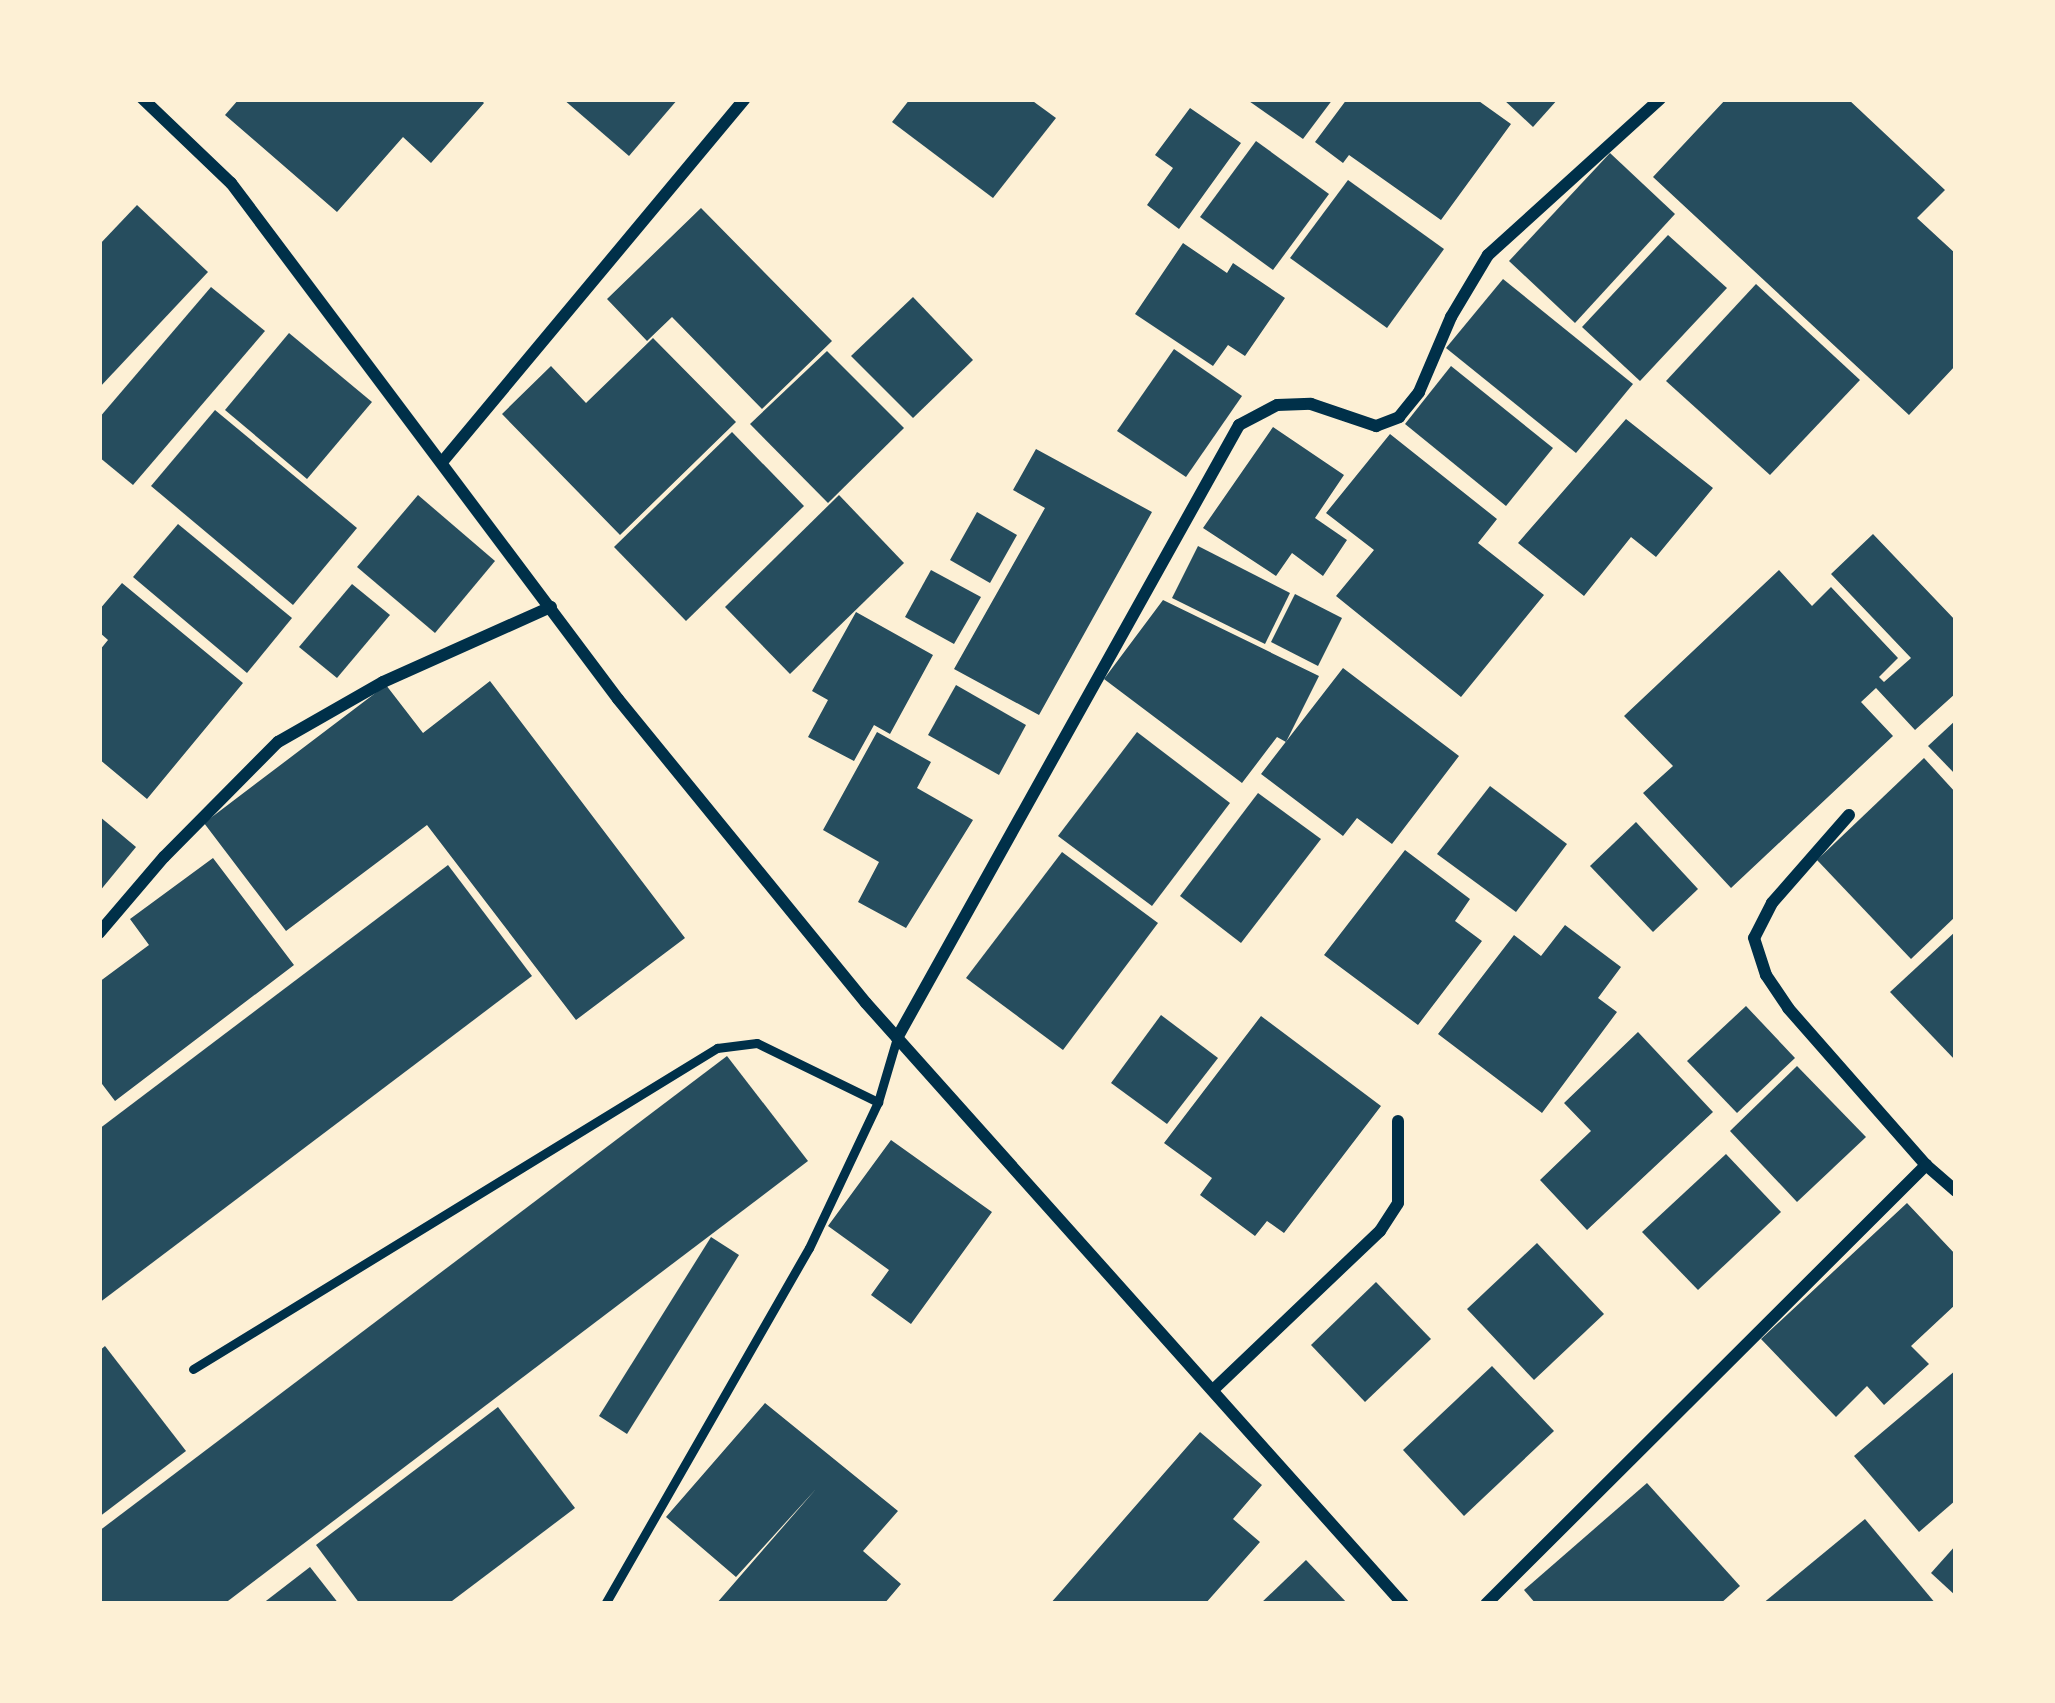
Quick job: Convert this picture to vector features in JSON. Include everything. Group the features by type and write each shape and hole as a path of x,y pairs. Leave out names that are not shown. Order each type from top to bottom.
{"street":[{"path":"143,99 231,184 443,460 618,699 897,1039 1402,1604"},
{"path":"443,460 745,99"},
{"path":"897,1039 1239,424 1276,405 1311,404 1376,426 1399,417 1419,392 1451,317 1488,256 1660,99"},
{"path":"99,933 164,856 278,742 383,682 551,607"},
{"path":"1849,815 1772,903 1754,938 1766,975 1788,1008 1926,1165 1956,1191"},
{"path":"1214,1390 1380,1231 1398,1203 1398,1121"},
{"path":"1486,1604 1926,1165"}],"lane":[{"path":"605,1604 808,1248 878,1102 897,1039"},
{"path":"193,1369 716,1048 757,1043 878,1102"}],"building":[{"path":"239,99 480,99 484,103 431,163 403,137 337,212 225,115"},
{"path":"563,99 678,99 629,156"},
{"path":"910,99 1030,99 1056,118 993,198 892,122"},
{"path":"1246,99 1333,99 1303,139"},
{"path":"1347,99 1476,99 1511,124 1441,220 1349,155 1343,163 1315,142"},
{"path":"1503,99 1558,99 1533,127"},
{"path":"1726,99 1848,99 1945,190 1917,218 1956,254 1956,365 1909,415 1653,177"},
{"path":"1190,108 1241,143 1179,229 1147,205 1173,168 1155,155"},
{"path":"1256,141 1329,194 1273,270 1200,217"},
{"path":"1610,153 1675,214 1575,323 1509,261"},
{"path":"1348,180 1444,249 1387,328 1290,258"},
{"path":"137,205 208,272 99,388 99,245"},
{"path":"701,208 832,341 762,409 672,317 647,341 607,299"},
{"path":"1668,235 1727,288 1640,381 1582,327"},
{"path":"1183,243 1227,273 1233,263 1285,298 1245,356 1228,345 1213,366 1135,314"},
{"path":"1503,279 1633,384 1576,453 1446,348"},
{"path":"1756,284 1860,380 1770,475 1666,381"},
{"path":"211,287 265,331 133,485 99,457 99,418"},
{"path":"913,297 973,360 913,418 851,356"},
{"path":"289,333 372,402 307,479 225,410"},
{"path":"653,338 736,422 620,535 502,414 551,366 586,403"},
{"path":"1174,349 1242,396 1186,477 1117,431"},
{"path":"827,351 904,428 828,503 750,424"},
{"path":"1451,366 1553,448 1506,506 1405,424"},
{"path":"215,410 357,528 293,605 151,486"},
{"path":"1626,419 1713,488 1656,557 1631,537 1584,596 1518,543"},
{"path":"1273,427 1344,475 1315,518 1347,540 1323,576 1292,553 1276,576 1203,528"},
{"path":"732,432 804,506 686,621 614,547"},
{"path":"1390,434 1497,519 1478,543 1544,595 1461,697 1336,596 1374,550 1326,513"},
{"path":"1036,449 1152,512 1039,715 954,669 1045,508 1013,490"},
{"path":"418,495 495,561 435,633 357,567"},
{"path":"839,495 904,563 790,674 725,607"},
{"path":"977,512 1017,535 990,583 950,560"},
{"path":"178,524 292,618 247,673 133,577"},
{"path":"1873,534 1956,621 1956,693 1915,730 1876,688 1861,702 1893,736 1731,888 1643,793 1673,766 1624,716 1779,570 1812,606 1831,587 1898,658 1879,677 1884,682 1911,658 1831,574"},
{"path":"1198,546 1290,593 1265,644 1172,598"},
{"path":"931,570 981,597 954,644 905,617"},
{"path":"122,583 243,683 147,799 99,759 99,651 108,640 99,632 99,610"},
{"path":"352,584 390,615 337,678 299,647"},
{"path":"1295,594 1342,618 1318,666 1271,642"},
{"path":"1163,600 1319,676 1286,742 1277,737 1242,783 1104,679"},
{"path":"856,612 933,655 890,734 874,725 854,761 808,737 828,700 812,691"},
{"path":"1343,668 1459,756 1392,844 1357,818 1343,836 1261,774"},
{"path":"490,681 685,938 576,1020 427,825 286,931 204,823 386,685 423,733"},
{"path":"956,685 1026,725 999,775 928,735"},
{"path":"1956,720 1956,775 1928,746"},
{"path":"877,732 931,762 917,788 973,820 906,928 858,902 879,862 823,830"},
{"path":"1137,732 1230,803 1152,906 1058,836"},
{"path":"1924,758 1956,793 1956,916 1911,959 1817,860"},
{"path":"1490,786 1567,844 1516,912 1437,854"},
{"path":"1258,793 1321,839 1241,943 1180,896"},
{"path":"99,816 136,847 99,892"},
{"path":"1636,822 1698,889 1653,932 1590,866"},
{"path":"1405,850 1470,899 1455,921 1482,941 1418,1025 1324,955"},
{"path":"1062,852 1158,923 1063,1050 966,978"},
{"path":"213,858 294,965 115,1101 99,1080 99,982 149,945 130,919"},
{"path":"448,865 532,976 99,1303 99,1129"},
{"path":"1565,925 1621,967 1598,998 1617,1012 1542,1113 1438,1034 1514,935 1541,956"},
{"path":"1956,931 1956,1061 1890,992"},
{"path":"1746,1006 1795,1058 1737,1113 1687,1061"},
{"path":"1161,1015 1218,1058 1167,1124 1111,1083"},
{"path":"1261,1016 1381,1106 1284,1233 1267,1221 1255,1236 1200,1195 1212,1178 1164,1143"},
{"path":"1638,1032 1713,1112 1587,1230 1540,1180 1591,1131 1564,1103"},
{"path":"727,1056 808,1161 224,1604 99,1604 99,1531"},
{"path":"1797,1066 1866,1137 1797,1202 1730,1131"},
{"path":"891,1140 992,1212 911,1324 871,1295 889,1270 828,1226"},
{"path":"1726,1154 1781,1212 1698,1290 1642,1232"},
{"path":"1907,1203 1956,1255 1956,1304 1911,1346 1929,1364 1884,1405 1867,1386 1836,1417 1761,1339"},
{"path":"711,1237 739,1255 627,1434 599,1416"},
{"path":"1537,1243 1604,1314 1534,1380 1467,1309"},
{"path":"1376,1282 1431,1339 1365,1402 1311,1345"},
{"path":"105,1346 186,1451 99,1517 99,1351"},
{"path":"1492,1366 1554,1431 1464,1516 1403,1450"},
{"path":"1956,1370 1956,1500 1919,1532 1854,1456"},
{"path":"765,1403 898,1511 863,1551 901,1584 884,1604 716,1604 816,1489 736,1577 666,1517"},
{"path":"498,1407 575,1508 448,1604 360,1604 316,1545"},
{"path":"1200,1432 1262,1485 1233,1519 1260,1542 1205,1604 1050,1604"},
{"path":"1647,1483 1740,1586 1720,1604 1536,1604 1524,1590"},
{"path":"1865,1519 1936,1604 1762,1604"},
{"path":"1956,1545 1956,1596 1931,1573"},
{"path":"1306,1560 1348,1604 1260,1604"},
{"path":"310,1567 339,1604 262,1604"}]}
